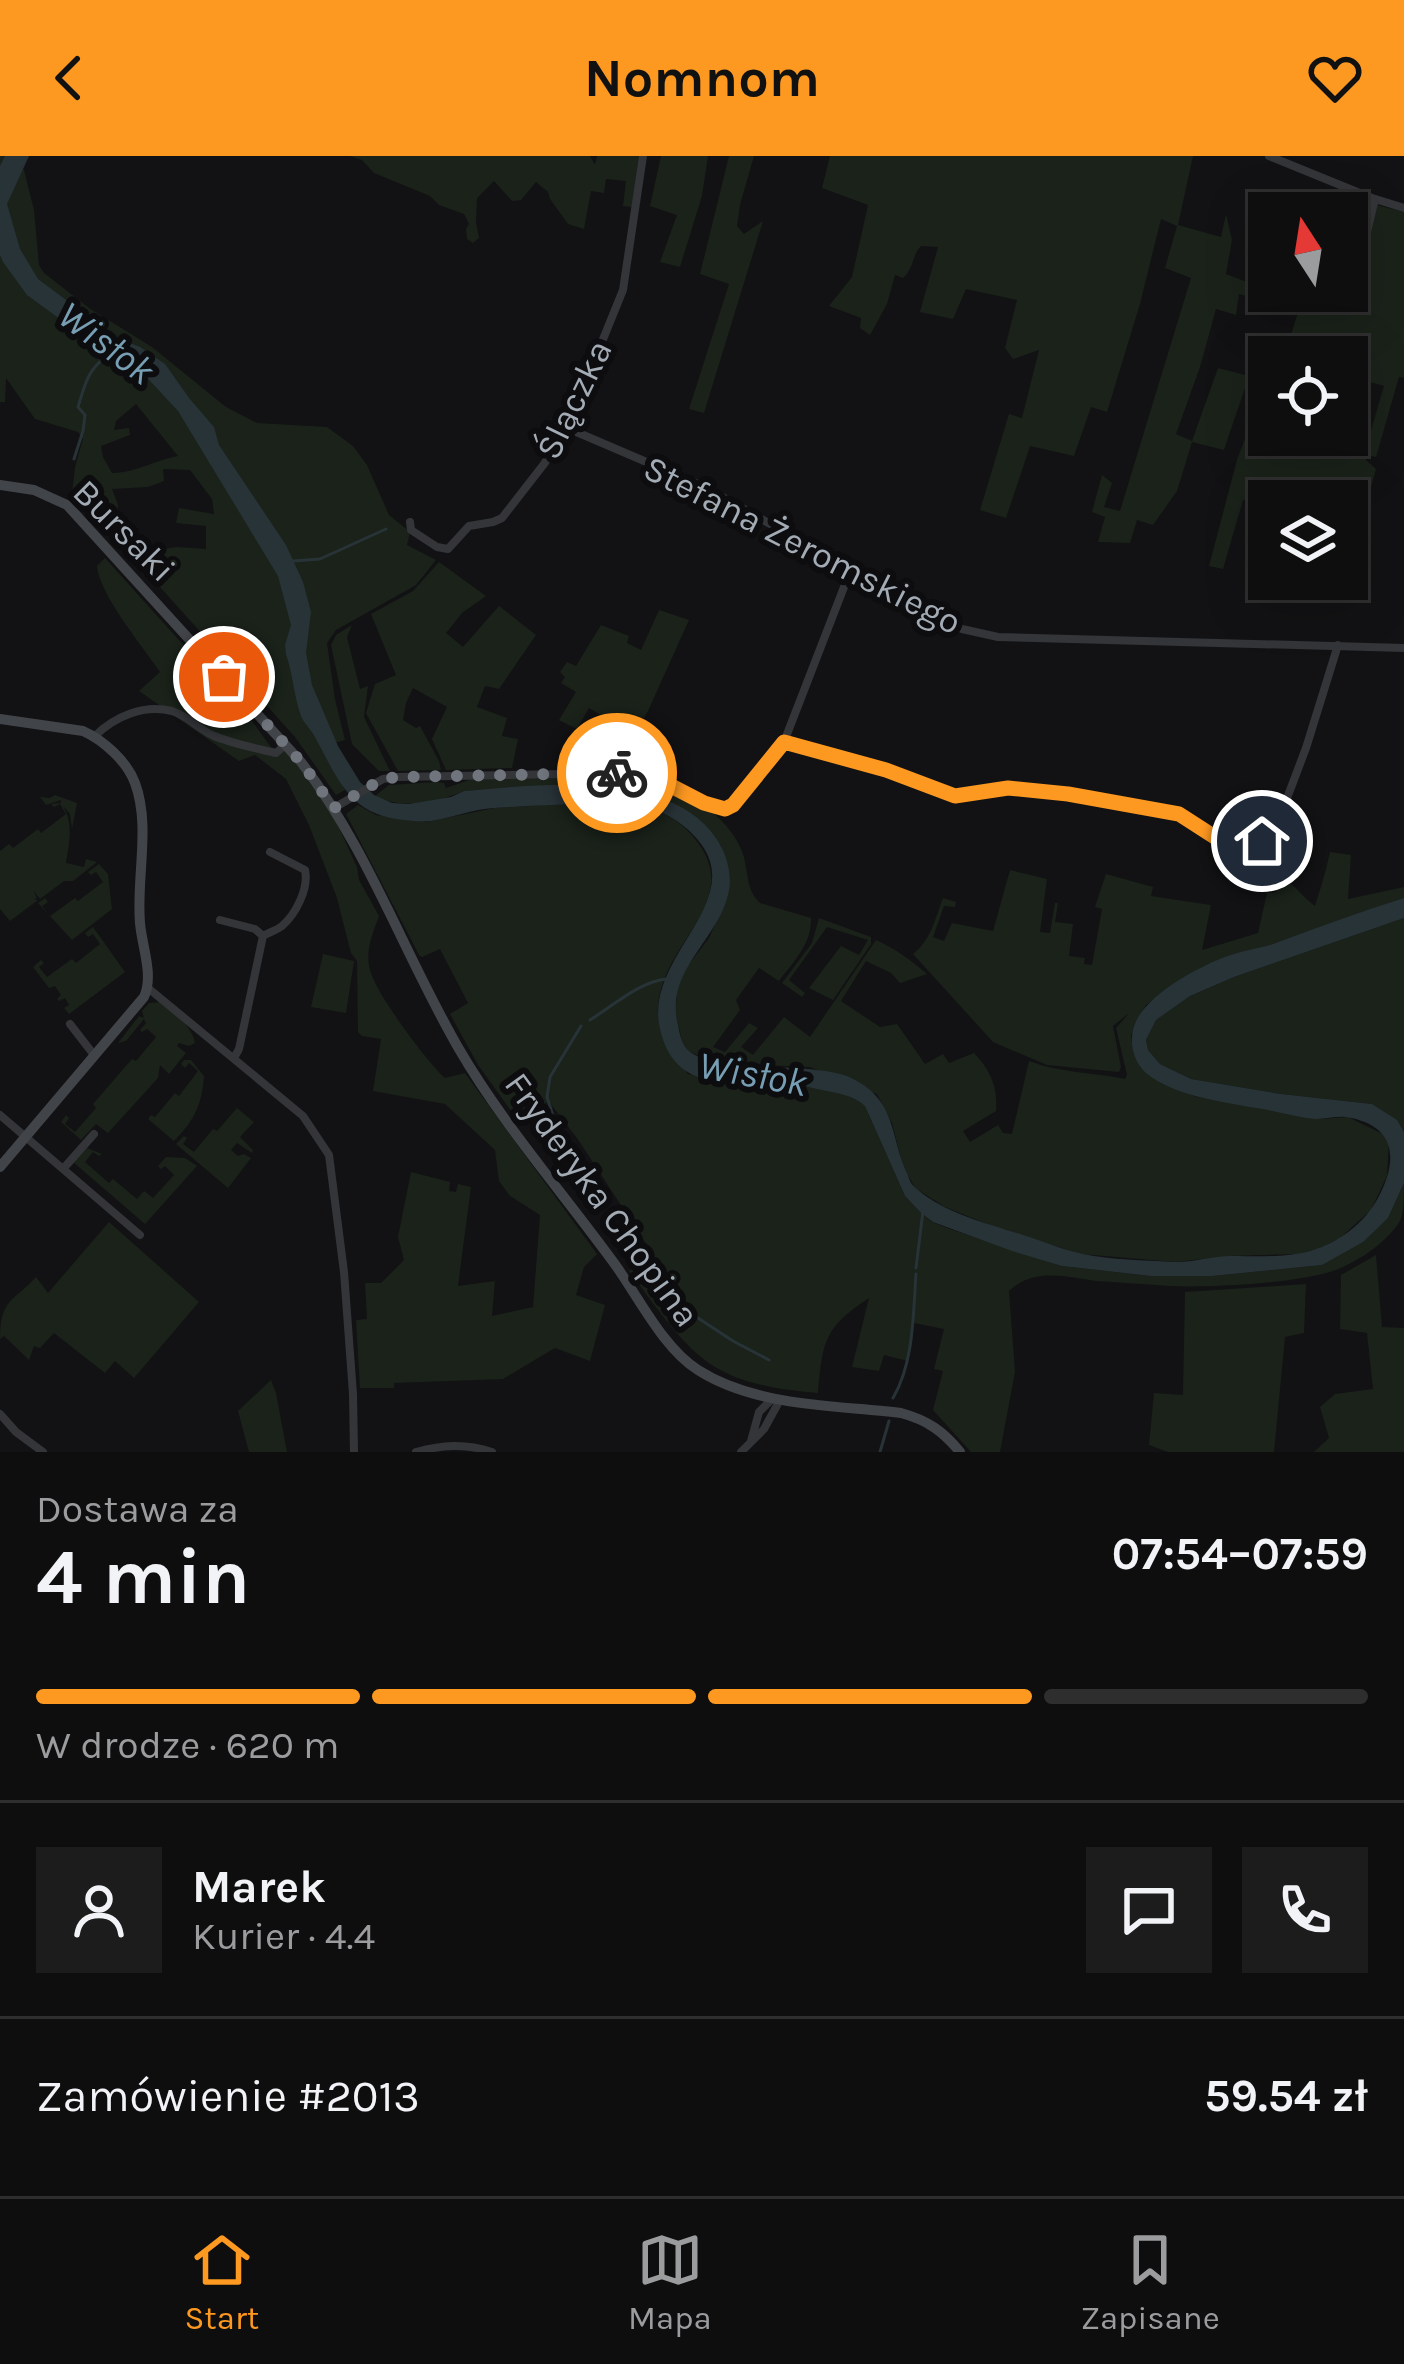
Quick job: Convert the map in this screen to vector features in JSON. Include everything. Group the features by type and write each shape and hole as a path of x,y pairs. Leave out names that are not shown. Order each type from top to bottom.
{"street":[{"name":"Ślączka","path":"410,522 411,530 448,550 470,526 502,518 567,428 622,290 643,156"},
{"path":"1269,156 1404,208"},
{"path":"1368,228 1375,199"},
{"name":"Stefana Żeromskiego","path":"567,428 705,487 962,629 998,637 1404,648"},
{"name":"Bursaki","path":"0,485 34,490 67,506 337,806"},
{"path":"337,806 382,779 619,772 650,775 725,809 784,742 851,569"},
{"path":"784,742 886,770 955,796 1008,788 1068,794 1179,814 1224,843 1255,844 1267,839 1278,822 1338,645"},
{"path":"95,736 113,720 148,709 171,711 235,743 276,753 285,746"},
{"path":"0,719 68,727 95,736 123,762 137,789 141,819 140,922 148,988 0,1167"},
{"name":"Fryderyka Chopina","path":"337,806 472,1069 675,1351 695,1369 747,1393 920,1418 940,1430 960,1452"},
{"path":"263,936 281,928 308,880 305,870 270,852"},
{"path":"220,920 255,929 263,936"},
{"path":"234,1058 263,936"},
{"path":"148,988 304,1116 329,1155 344,1272 354,1452"},
{"path":"70,1024 94,1054"},
{"path":"0,1115 140,1235"},
{"path":"63,1169 94,1134"},
{"path":"747,1393 759,1412"},
{"path":"751,1443 759,1412 776,1400"},
{"path":"773,1414 776,1400"},
{"path":"741,1452 773,1414 797,1401"},
{"path":"0,1414 44,1452"},
{"path":"416,1452 445,1445 492,1452"}],"shaded area":[{"path":"0,156 8,156 24,170 44,273 152,347 226,407 257,423 327,427 353,446 367,465 389,515 410,532 407,545 436,560 416,585 336,630 327,643 345,740 334,743 311,728 345,790 336,795 295,737 132,556 141,544 147,551 206,549 206,526 176,523 179,508 214,514 212,499 190,470 163,469 164,481 112,489 117,522 103,524 72,493 83,439 78,432 35,419 6,378 5,402 0,402","holes":["136,404 178,456 112,473 101,446 130,435 129,428 114,430 116,421"]},
{"path":"350,156 590,156 595,165 597,156 639,156 632,207 623,206 626,181 606,179 604,193 591,191 584,229 568,224 536,182 521,200 512,201 494,181 477,198 479,238 473,243 467,239 469,224 464,214 374,173 362,160"},
{"path":"661,156 708,156 702,196 680,267 660,262 677,215 650,206"},
{"path":"729,156 754,156 737,226 744,234 763,221 704,413 689,409 729,284 700,274"},
{"path":"830,156 1193,156 1178,225 1221,237 1226,214 1232,240 1226,274 1248,282 1248,296 1239,294 1236,315 1216,309 1176,434 1192,441 1218,368 1248,376 1224,450 1192,442 1177,491 1153,525 1137,520 1130,543 1098,542 1105,517 1092,512 1102,475 1112,483 1104,507 1120,511 1191,278 1165,268 1177,226 1161,219 1107,412 1091,407 1074,456 1030,446 1006,518 980,510 1009,414 1022,418 1039,350 1013,359 1005,348 1017,300 966,289 953,319 920,312 938,247 921,246 907,274 903,278 895,275 887,304 870,335 860,328 861,318 829,306 852,277 868,205 822,188"},
{"path":"1377,205 1404,212 1404,378 1399,377 1376,457 1368,455 1368,440 1384,386 1368,382 1368,336 1291,336 1298,312 1368,312 1368,239"},
{"path":"1248,431 1248,456 1357,456 1376,469 1368,498 1368,480 1248,480 1248,501 1243,500 1223,569 1209,566"},
{"path":"105,558 273,750 285,745 329,806 379,916 368,959 383,997 445,1078 465,1073 597,1254 584,1267 576,1295 605,1305 590,1361 555,1348 503,1379 360,1388 356,1320 367,1319 365,1283 381,1283 404,1260 398,1237 411,1172 450,1182 449,1191 456,1192 458,1184 471,1187 458,1286 495,1281 492,1316 533,1307 540,1215 510,1196 499,1181 495,1150 445,1104 373,1091 381,1039 358,1032 357,961 309,825 286,779 255,755 239,761 139,691 160,672 105,591 97,566"},
{"path":"439,562 486,596 462,613 446,633 463,647 499,606 536,635 499,689 485,686 477,707 507,718 502,736 518,739 512,768 446,770 432,739 447,707 413,688 403,720 420,726 441,770 398,771 366,713 375,684 396,675 371,614 413,591"},
{"path":"659,610 689,620 648,711 614,766 558,767 568,738 584,743 601,715 589,708 577,729 559,720 576,692 561,683 565,677 560,672 567,662 576,666 601,625 629,636 627,643 641,650"},
{"path":"352,625 347,637 360,689 368,686 364,717 390,771 379,771 352,744 331,645 336,635"},
{"path":"616,777 672,789 706,807 733,834 760,903 811,918 809,936 796,959 779,981 759,968 736,1000 740,1010 713,1047 725,1052 749,1023 758,1028 741,1047 753,1055 784,1017 810,1037 876,940 927,974 900,983 866,961 841,1001 880,1027 897,1024 925,1064 943,1054 949,1063 974,1053 992,1080 996,1111 963,1131 970,1142 998,1125 1003,1133 1012,1134 1029,1061 1053,1068 1125,1079 1116,1028 1129,1013 1113,1026 1119,1072 1047,1065 993,1042 913,954 928,936 943,898 956,902 955,907 944,906 933,937 944,941 952,923 993,931 1010,870 1047,879 1040,932 1050,933 1058,903 1055,922 1073,924 1069,956 1085,958 1084,964 1092,965 1102,909 1095,907 1106,874 1153,887 1151,896 1211,905 1202,950 1258,933 1267,893 1277,892 1274,879 1286,880 1315,906 1330,852 1351,855 1348,899 1404,887 1404,898 1224,958 1146,1005 1131,1036 1134,1054 1153,1078 1197,1097 1321,1119 1348,1117 1385,1135 1389,1141 1387,1176 1371,1210 1339,1239 1300,1254 1175,1262 1081,1254 945,1207 915,1188 877,1094 810,1067 734,1064 688,1051 675,1011 678,985 709,938 728,895 721,846 701,821 615,788 464,791 408,803 375,796 389,785 437,782 446,788 472,779"},
{"path":"55,795 77,803 72,829 70,814 63,806 66,813 70,827 66,863 84,867 86,859 97,862 40,899 33,890 38,900 10,921 0,909 0,851 9,844 13,848 38,829 41,833 66,814 60,804 51,804 61,800 46,805 40,797"},
{"path":"610,801 670,818 687,830 705,854 711,877 708,898 663,982 658,1007 663,1034 688,1074 728,1084 821,1088 853,1098 865,1106 905,1196 932,1222 1062,1266 1151,1276 1212,1276 1322,1265 1388,1218 1404,1183 1401,1219 1354,1262 1301,1278 1188,1286 1040,1276 1019,1284 1009,1291 1015,1372 1000,1452 971,1452 933,1410 943,1371 934,1369 944,1329 914,1323 908,1361 884,1355 879,1371 852,1367 869,1298 828,1337 818,1393 780,1389 726,1373 687,1344 629,1271 648,1255 647,1245 549,1102 514,1115 478,1065 450,1014 468,1003 440,949 419,955 346,814 358,805 376,815 426,822 495,808"},
{"path":"99,864 108,874 112,909 72,940 38,903 45,898 48,902 42,906 50,916 75,898 78,901 103,882 96,872 88,872"},
{"path":"819,918 871,937 871,944 833,1000 809,988 841,946 859,955 868,940 827,927 789,980 805,993 802,997 782,983 812,943"},
{"path":"1404,918 1404,1132 1397,1121 1372,1104 1191,1079 1160,1064 1148,1050 1146,1040 1156,1020 1190,996"},
{"path":"93,927 125,972 69,1014 65,998 59,1001 55,986 49,988 33,967 41,960 44,963 39,967 47,977 72,959 76,963 100,944 93,934 85,933"},
{"path":"323,954 354,961 346,1013 311,1007"},
{"path":"161,1002 186,1025 195,1043 179,1043 186,1053 169,1074 160,1065 158,1078 108,1133 96,1124 81,1140 61,1122 66,1115 65,1124 75,1132 96,1108 93,1104 156,1037 147,1029 140,1030 144,1019 126,1041 118,1043 139,1016 144,1018 142,1011 149,1003"},
{"path":"184,1060 191,1060 204,1076 203,1086 196,1112 174,1141 148,1119 175,1093 179,1096 198,1071 189,1063 185,1068"},
{"path":"237,1108 254,1122 240,1137 253,1150 237,1143 231,1150 251,1158 228,1188 176,1144 184,1136 183,1144 194,1152"},
{"path":"87,1148 102,1154 93,1152 85,1162 137,1199 144,1191 153,1198 174,1175 158,1166 166,1157 185,1158 197,1166 145,1224 73,1162"},
{"path":"109,1222 199,1302 134,1378 115,1361 105,1373 54,1333 40,1348 34,1346 29,1360 4,1336 0,1339 2,1316 9,1303 36,1277 48,1293"},
{"path":"1376,1255 1382,1327 1404,1328 1404,1452 1314,1452 1329,1438 1320,1407 1335,1394 1373,1389 1367,1333 1340,1329 1341,1275"},
{"path":"1306,1284 1304,1333 1285,1337 1274,1452 1168,1452 1149,1445 1154,1393 1183,1395 1185,1292"},
{"path":"271,1380 287,1452 249,1452 238,1411"}],"water":[{"name":"Wisłok","path":"5,156 29,156 7,204 20,249 38,279 117,338 165,364 214,427 219,445 286,545 311,612 306,653 312,685 338,746 360,782 374,795 409,804 464,791 528,786 635,791 667,800 694,816 716,838 728,865 729,888 722,911 679,986 677,1020 686,1048 715,1061 832,1072 865,1086 884,1106 912,1184 942,1206 984,1223 1076,1252 1116,1259 1179,1262 1301,1253 1340,1238 1372,1207 1389,1170 1384,1136 1363,1121 1346,1117 1305,1118 1173,1088 1146,1073 1137,1061 1132,1042 1135,1024 1154,999 1213,962 1404,898 1404,918 1190,996 1156,1020 1146,1040 1160,1064 1191,1079 1372,1104 1397,1120 1404,1132 1404,1183 1388,1218 1363,1242 1322,1265 1212,1276 1151,1276 1062,1266 933,1222 921,1213 905,1196 865,1106 854,1098 800,1086 714,1081 681,1067 668,1052 660,1029 659,1001 708,898 712,874 705,849 670,817 635,805 597,802 494,808 421,821 386,817 358,803 332,769 299,709 285,645 291,625 278,576 178,411 138,368 105,352 27,295 3,262 0,166"}],"waterway":[{"name":"Wisłok","path":"74,459 85,415 78,407 87,380 104,353"},
{"path":"293,561 320,559 386,529"},
{"path":"590,1020 637,989 667,979"},
{"path":"559,1135 547,1097 550,1077 581,1026"},
{"path":"916,1268 923,1211"},
{"path":"648,1267 654,1268 695,1316 769,1360"},
{"path":"893,1398 909,1354 916,1274"},
{"path":"880,1452 889,1421"}],"way so far":[{"path":"224,677 301,762 334,808 382,779 397,777 617,773"}],"route":[{"path":"617,773 650,775 725,809 784,742 886,770 955,796 1008,788 1068,794 1179,814 1224,843 1262,841"}]}
